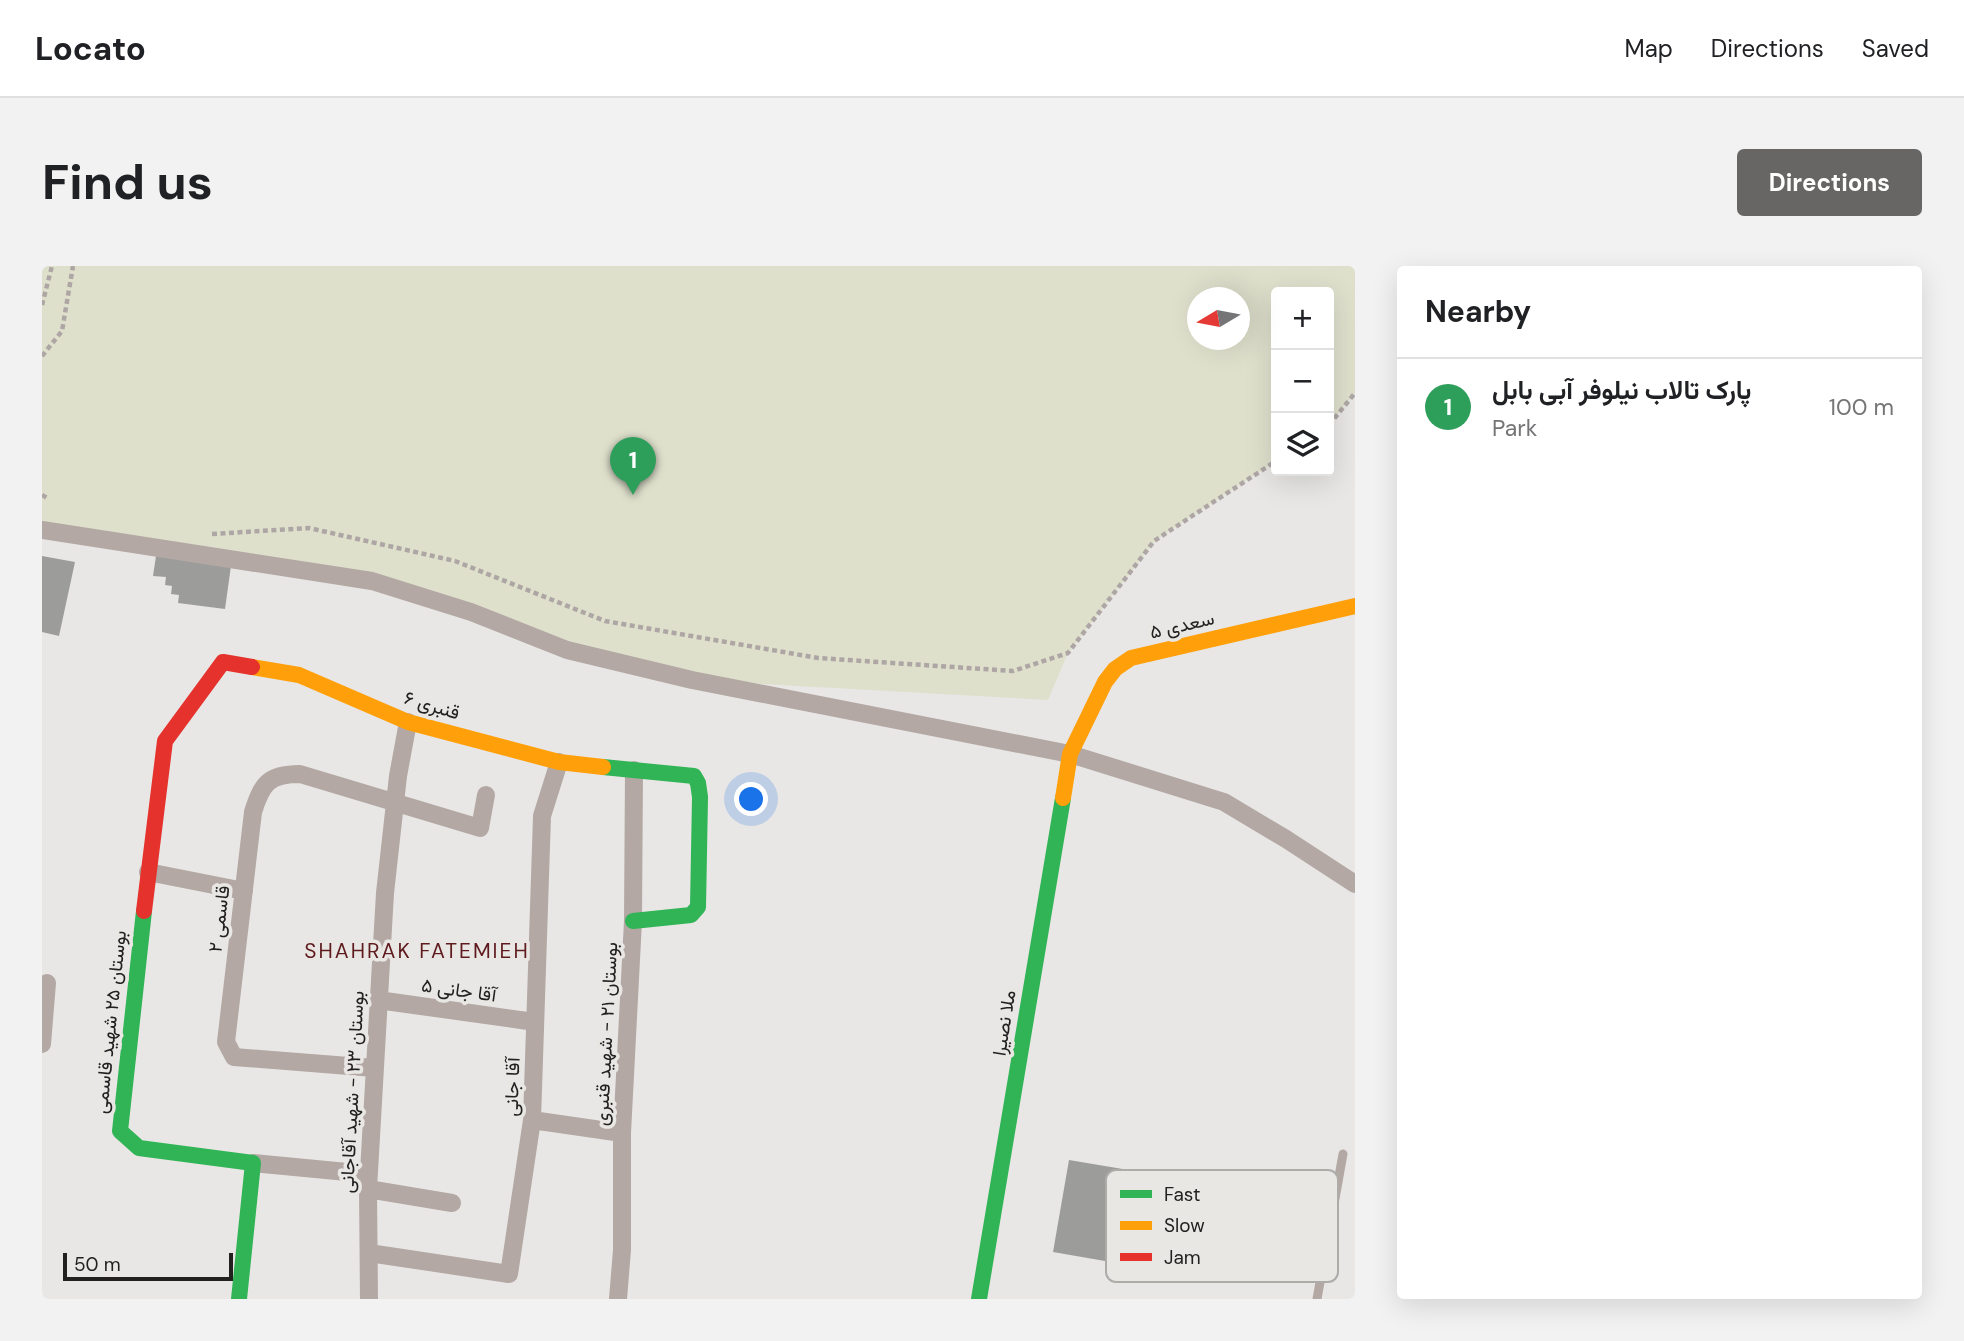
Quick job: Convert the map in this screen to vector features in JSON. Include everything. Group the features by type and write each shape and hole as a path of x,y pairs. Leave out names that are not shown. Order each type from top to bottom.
{"street":[{"path":"42,530 370,581 471,612 567,650 692,680 1070,754 1224,802 1355,884"},
{"name":"سعدی ۵","path":"1070,754 1105,682 1115,669 1131,658 1355,606"},
{"name":"قنبری ۶","path":"223,662 299,675 408,722 559,762 694,776 700,797 698,907 691,915 633,921"},
{"name":"بوستان ۲۵ شهید قاسمی","path":"223,662 165,741 120,1131 139,1148 253,1163"},
{"name":"بوستان ۲۳ - شهید آقاجانی","path":"369,1299 368,1181 384,893 408,722"},
{"name":"ملا نصیرا","path":"979,1299 1070,754"},
{"name":"آقا جانی","path":"369,1253 509,1275 533,1120 541,816 559,762"},
{"name":"بوستان ۲۱ - شهید قنبری","path":"618,1299 622,1250 622,1133 633,921 634,770"},
{"name":"قاسمی ۲","path":"374,1068 234,1057 226,1042 253,812 261,788 280,774 300,774 395,804"},
{"path":"395,804 480,828 486,795"},
{"path":"148,872 243,891"},
{"path":"42,1044 47,983"},
{"name":"آقا جانی ۵","path":"378,1000 535,1022"},
{"path":"533,1120 622,1133"},
{"path":"239,1299 253,1163 368,1181 452,1203"}],"lane":[{"path":"1338,1182 1343,1154"}],"path":[{"path":"42,305 52,266"},
{"path":"42,356 62,331 73,266"},
{"path":"1334,419 1355,393"},
{"path":"212,534 309,528 455,561 605,621 818,658 1013,671 1068,653 1154,541 1271,464"},
{"path":"42,495 49,499"}],"green space":[{"path":"42,266 1355,266 1355,393 1334,419 1334,287 1271,287 1271,464 1156,540 1068,653 1048,700 692,680 372,581 42,530"}],"building":[{"path":"42,556 75,562 59,636 42,632"},
{"path":"156,556 231,566 225,609 178,603 179,595 171,594 172,586 165,585 166,577 153,576"},
{"path":"1069,1160 1129,1170 1106,1170 1106,1261 1053,1252"}],"traffic: fast":[{"path":"603,767 694,776 698,783 698,907 691,915 633,921"},
{"path":"979,1299 1063,798"},
{"path":"144,911 120,1131 139,1148 253,1163 239,1299"}],"traffic: slow":[{"path":"1063,798 1070,754 1105,682 1115,669 1131,658 1355,606"},
{"path":"252,667 299,675 408,722 559,762 603,767"}],"traffic: jam":[{"path":"144,911 165,741 223,662 252,667"}],"place":[{"name":"پارک تالاب نیلوفر آبی بابل","path":"633,495"}],"district":[{"name":"SHAHRAK FATEMIEH","path":"417,951"}]}
